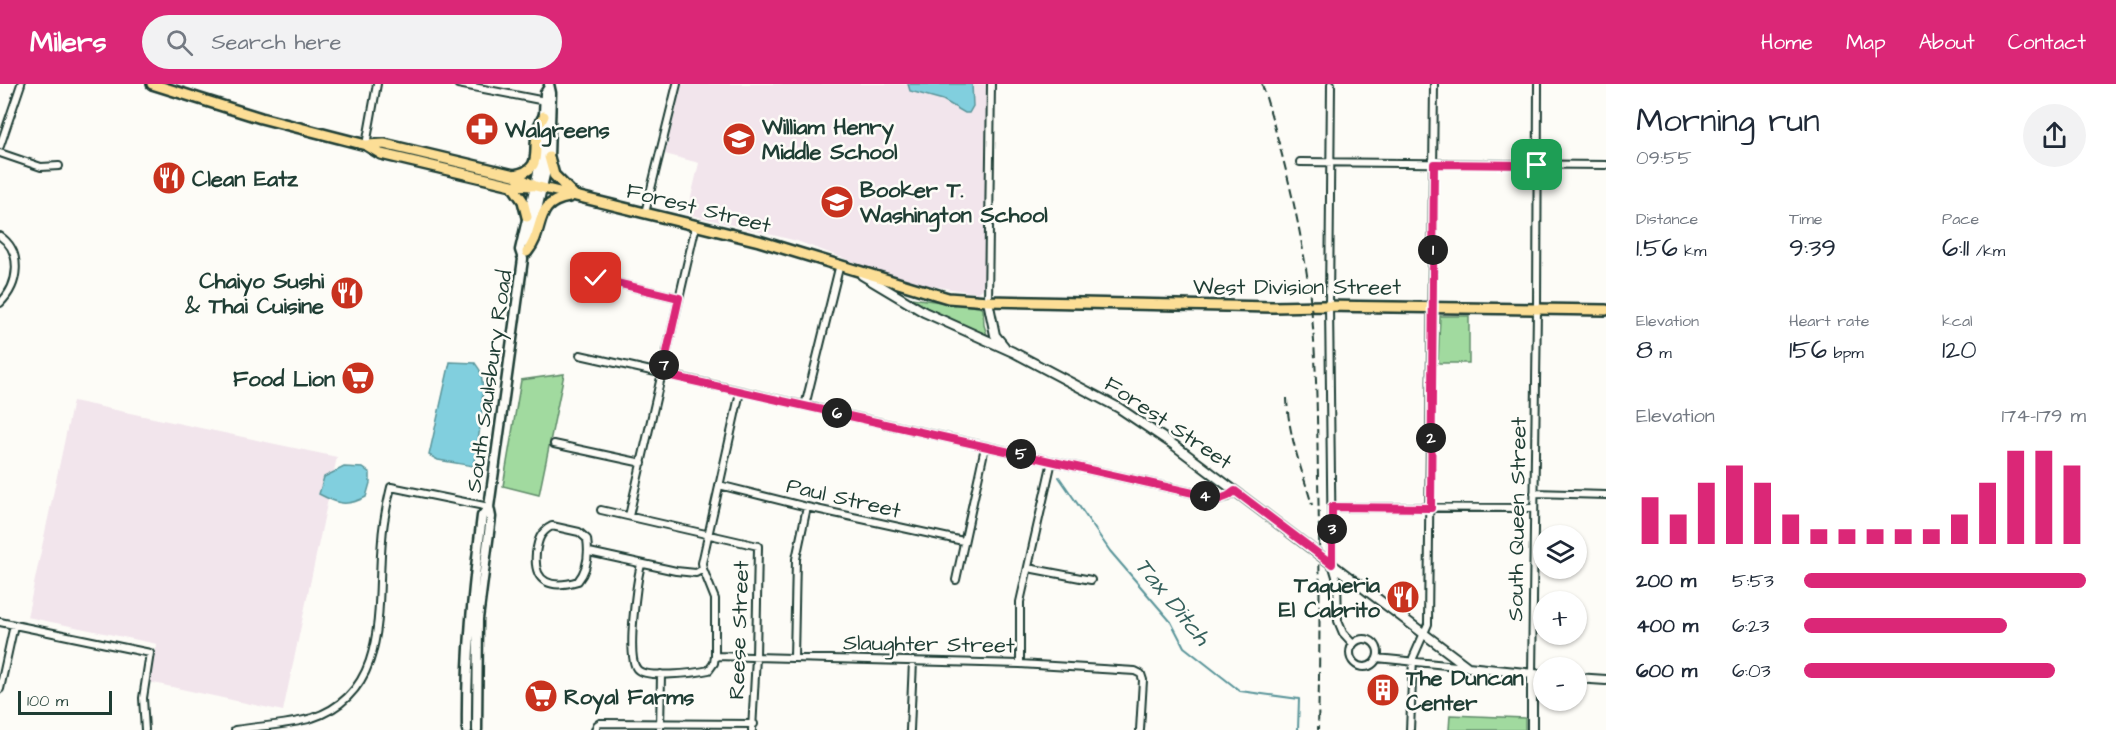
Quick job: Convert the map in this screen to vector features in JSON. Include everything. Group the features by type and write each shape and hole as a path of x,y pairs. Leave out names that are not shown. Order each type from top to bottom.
{"highway":[{"name":"Forest Street","path":"152,84 261,118 366,145 384,144 538,187 696,225 840,264 912,289 948,298 988,301"},
{"path":"527,217 523,201 513,180 534,164 538,129 544,116"},
{"path":"549,157 554,175 576,196"},
{"path":"525,255 536,242 545,208 558,199 576,196"},
{"name":"West Division Street","path":"988,301 1273,307 1606,310"}],"main road":[{"path":"538,187 545,93 549,85"},
{"path":"538,187 549,157 551,93 549,85"},
{"name":"South Saulsbury Road","path":"525,255 520,250 527,217 538,187"},
{"name":"South Saulsbury Road","path":"478,727 478,619 491,517 489,507 525,255 538,187"},
{"name":"South Saulsbury Road","path":"466,728 469,621 482,516 489,507"}],"street":[{"path":"0,146 21,84"},
{"path":"366,145 377,84"},
{"path":"458,84 545,101"},
{"path":"645,213 677,84"},
{"path":"988,301 991,84"},
{"path":"1330,84 1329,306 1332,564 1337,580 1338,621 1343,633 1353,644"},
{"path":"1410,730 1413,662 1428,624 1434,84"},
{"name":"South Queen Street","path":"1532,730 1538,84"},
{"path":"0,153 41,167 59,166"},
{"path":"1300,162 1606,165"},
{"path":"629,516 696,225"},
{"path":"0,236 9,245 16,272 10,290 0,303"},
{"path":"805,406 840,264"},
{"name":"Forest Street","path":"853,269 924,312 1013,352 1119,408 1174,445 1468,667"},
{"path":"596,278 679,298"},
{"name":"Forest Street","path":"988,301 995,335 1013,352"},
{"path":"580,355 1220,499 1235,491"},
{"name":"Reese Street","path":"703,569 708,534 740,392"},
{"path":"554,444 642,463"},
{"path":"956,580 985,447"},
{"path":"1020,663 1020,602 1052,461"},
{"name":"Paul Street","path":"719,485 963,542"},
{"path":"235,730 300,720 327,711 349,695 367,670 376,642 379,622 382,540 391,487 489,507"},
{"path":"1534,493 1606,495"},
{"path":"794,658 796,559 807,507"},
{"path":"1332,507 1534,508"},
{"name":"Reese Street","path":"601,510 758,546 753,727"},
{"path":"552,526 579,532 587,539 589,552 585,570 578,581 556,585 540,578 536,572 535,563 540,536 544,530 552,526"},
{"path":"589,552 692,573 703,569 715,599 715,656 714,663 709,670 694,673 643,673 633,664 636,586 640,564"},
{"path":"1028,568 1091,580"},
{"path":"0,622 150,653 143,698 145,730"},
{"path":"0,689 14,625"},
{"path":"1359,639 1369,640 1377,647 1377,658 1371,665 1359,666 1351,658 1350,651 1353,644 1359,639"},
{"name":"Slaughter Street","path":"715,656 1020,663 1135,671 1141,674 1143,680 1140,730"},
{"path":"1377,658 1532,674"},
{"path":"910,730 913,661"},
{"path":"660,727 661,674"},
{"path":"1587,679 1606,680"},
{"path":"595,730 600,723 660,727 753,727"}],"shaded area":[{"name":"Booker T. Washington School","path":"682,84 986,84 984,288 977,293 919,284 797,241 687,214 699,163 665,154"},
{"path":"73,401 337,457 283,711 149,682 157,644 27,617"}],"green space":[{"path":"911,298 983,309 988,338 911,300"},
{"path":"1440,316 1469,316 1469,363 1438,363"},
{"path":"564,374 539,495 503,486 521,380"},
{"path":"1450,715 1525,718 1525,730 1449,730"}],"water":[{"path":"908,84 972,84 973,106 969,113 965,113 943,100 910,91"},
{"path":"450,362 475,363 480,370 483,391 473,466 438,460 429,455"},
{"path":"344,467 363,468 370,473 366,497 342,503 319,494 324,477"}],"waterway":[{"name":"Tax Ditch","path":"1059,477 1110,551 1171,622 1184,647 1240,691 1299,699 1298,730"}],"railway":[{"path":"1262,84 1296,216 1312,320 1316,388 1319,542 1318,730"},
{"path":"1287,398 1293,439 1312,505"}],"place":[{"name":"Walgreens","path":"482,129"},
{"name":"William Henry Middle School","path":"739,139"},
{"name":"Clean Eatz","path":"169,178"},
{"name":"Booker T. Washington School","path":"837,202"},
{"name":"Chaiyo Sushi & Thai Cuisine","path":"347,293"},
{"name":"Food Lion","path":"358,378"},
{"name":"Taqueria El Cabrito","path":"1403,597"},
{"name":"The Duncan Center","path":"1383,690"},
{"name":"Royal Farms","path":"541,696"}],"route":[{"path":"596,278 679,298 662,374 1220,499 1235,491 1332,564 1332,507 1431,508 1434,164 1537,165"}]}
